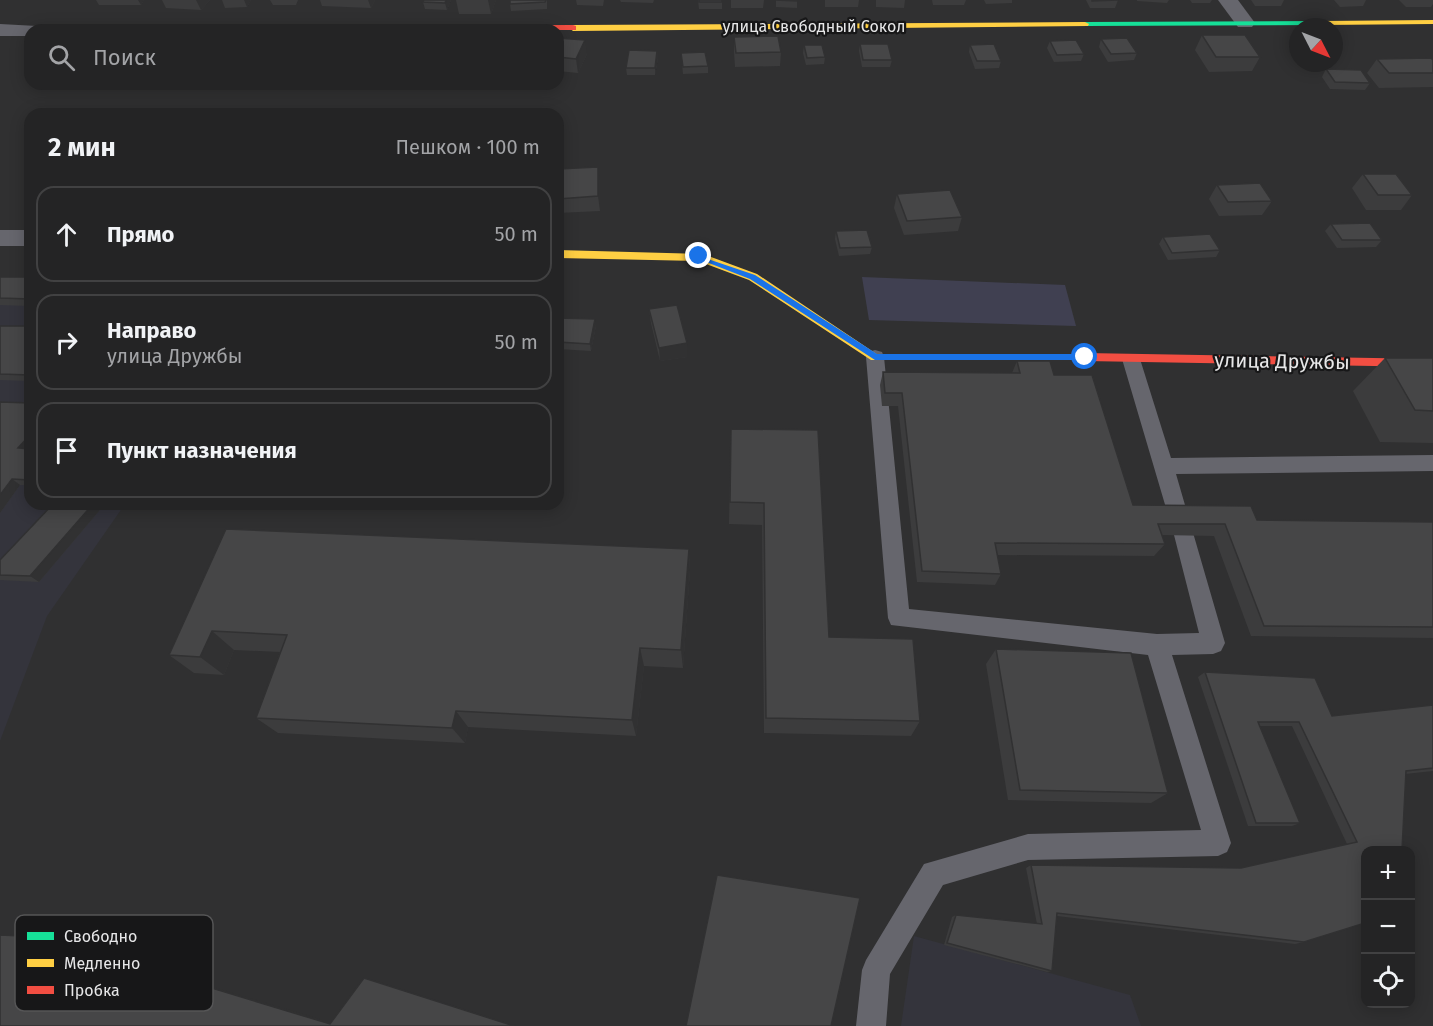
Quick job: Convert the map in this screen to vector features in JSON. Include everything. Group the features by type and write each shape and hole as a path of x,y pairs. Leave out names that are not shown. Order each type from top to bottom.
{"street":[{"path":"1228,0 1245,23"},
{"name":"улица Свободный Сокол","path":"564,28 1433,22"},
{"path":"0,30 24,30"},
{"path":"0,238 24,238"},
{"path":"564,254 699,256 753,277 875,357"},
{"name":"улица Дружбы","path":"1085,357 1433,363"}],"lane":[{"path":"875,357 899,618 1157,645 1213,643 1165,466 1131,359"},
{"path":"1165,466 1433,463"},
{"path":"871,1026 876,970 934,873 1028,846 1218,843 1157,645"}],"path":[{"path":"875,357 1085,357"}],"shaded area":[{"path":"862,277 1065,285 1076,326 869,320"},
{"path":"0,282 24,283 24,510 121,510 47,616 0,741"},
{"path":"914,936 1130,995 1141,1026 901,1026"}],"building":[{"path":"424,0 446,0 445,3 423,2"},
{"path":"510,0 546,0 545,2 510,4"},
{"path":"699,0 722,0 722,2 699,2"},
{"path":"1202,35 1245,35 1260,57 1216,57"},
{"path":"778,36 781,52 736,53 734,37"},
{"path":"564,38 585,40 576,59 564,58"},
{"path":"1127,38 1137,53 1111,54 1101,39"},
{"path":"1076,40 1084,54 1057,55 1050,41"},
{"path":"860,44 888,44 892,60 863,60"},
{"path":"994,44 1001,61 977,61 970,45"},
{"path":"804,45 822,45 825,57 807,58"},
{"path":"629,50 657,51 655,68 626,68"},
{"path":"705,52 708,66 683,67 681,53"},
{"path":"1431,58 1433,73 1389,73 1377,59"},
{"path":"1343,69 1361,70 1370,83 1335,82 1328,72 1343,72"},
{"path":"598,167 598,196 564,199 564,169"},
{"path":"1363,174 1396,174 1412,195 1378,195"},
{"path":"1260,183 1272,201 1228,202 1217,185"},
{"path":"950,190 962,217 907,221 897,194"},
{"path":"1370,223 1382,240 1342,240 1331,224"},
{"path":"867,230 872,247 840,248 836,231"},
{"path":"1210,234 1220,250 1172,253 1163,237"},
{"path":"0,277 24,277 24,299 0,298"},
{"path":"677,305 687,343 659,348 649,309"},
{"path":"564,318 595,319 590,344 564,342"},
{"path":"0,326 24,326 24,375 0,374"},
{"path":"1385,358 1433,358 1433,411 1415,410"},
{"path":"1017,361 1050,361 1054,375 1092,375 1133,505 1251,506 1257,520 1433,522 1433,627 1264,626 1225,524 1158,524 1165,544 995,543 1001,574 922,571 902,393 885,393 883,372 1020,373"},
{"path":"0,402 24,403 24,442 18,448 24,448 24,480 12,479 0,495"},
{"path":"731,429 818,430 829,637 913,639 920,721 766,718 764,503 730,502"},
{"path":"47,510 88,510 30,576 0,575 0,560"},
{"path":"226,529 689,549 681,650 640,648 632,720 456,711 452,728 256,718 287,635 212,631 200,657 169,655"},
{"path":"996,649 1131,653 1168,793 1020,790"},
{"path":"1205,672 1315,678 1332,716 1433,705 1433,768 1406,771 1402,846 1361,846 1361,924 1304,942 1057,913 1052,971 947,943 956,915 1042,924 1031,865 1241,868 1357,842 1299,722 1258,722 1300,823 1256,823"},
{"path":"717,875 860,898 831,1026 686,1026"},
{"path":"0,935 15,936 15,1011 213,1011 213,988 330,1024 364,978 514,1026 0,1026"}],"traffic: fast":[{"path":"1085,24 1289,23"}],"traffic: slow":[{"path":"1343,23 1433,22"},
{"path":"573,28 1085,24"},
{"path":"564,254 699,257 753,277 875,357"}],"traffic: jam":[{"path":"564,28 573,28"},
{"path":"1085,357 1433,363"}],"route":[{"path":"699,256 753,277 875,357 1085,357"}]}
